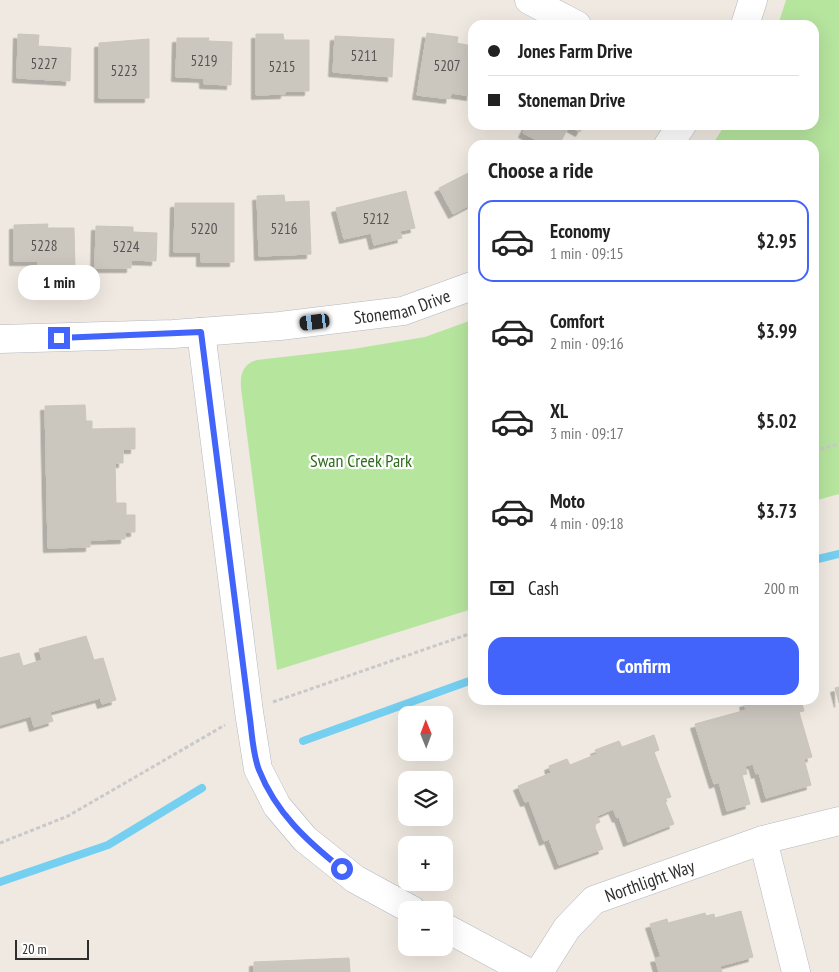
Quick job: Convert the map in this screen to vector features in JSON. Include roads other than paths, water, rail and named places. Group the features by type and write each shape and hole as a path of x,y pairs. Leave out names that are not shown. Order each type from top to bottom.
{"street":[{"path":"529,0 567,20"},
{"path":"747,20 754,0"},
{"name":"Stoneman Drive","path":"0,339 201,332 280,326 403,311 468,287"},
{"path":"201,332 249,712 258,769 277,806 305,840 355,879 398,902"},
{"name":"Northlight Way","path":"539,972 567,928 594,900 763,840 839,821"},
{"path":"763,840 796,972"},
{"path":"453,932 528,972"}],"waterway":[{"path":"819,559 839,554"},
{"path":"303,741 468,681"},
{"path":"0,882 108,845 202,788"}],"park label":[{"name":"Swan Creek Park","path":"361,460"}]}
